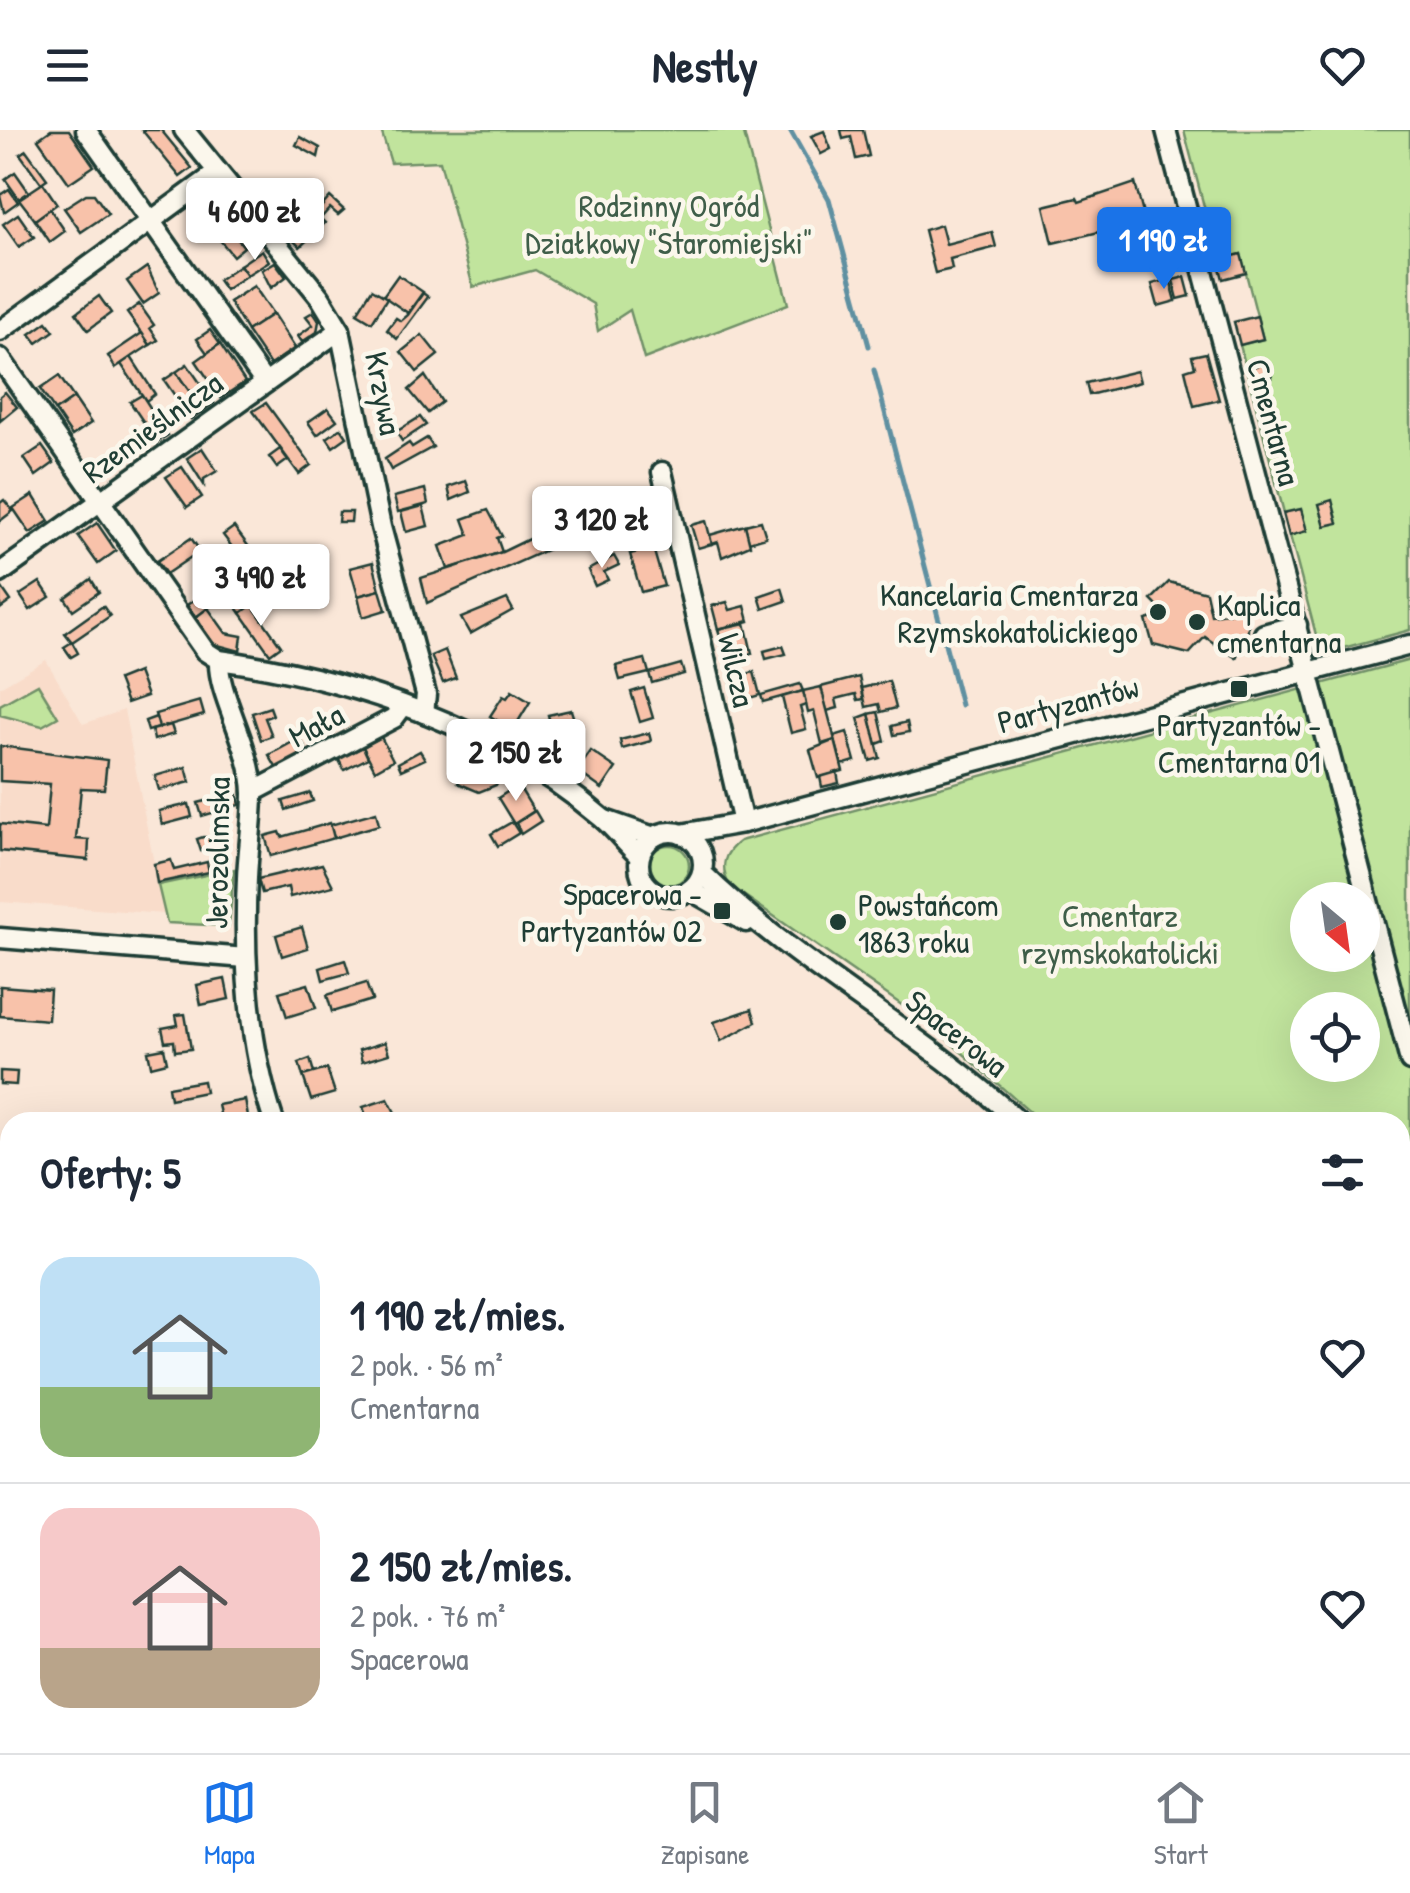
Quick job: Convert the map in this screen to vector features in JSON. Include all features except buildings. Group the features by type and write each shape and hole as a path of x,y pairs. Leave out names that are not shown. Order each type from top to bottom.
{"street":[{"path":"86,130 265,383"},
{"name":"Krzywa","path":"184,130 320,298 340,330 381,527 425,688 424,713"},
{"name":"Cmentarna","path":"1166,130 1410,1061"},
{"path":"0,331 218,172"},
{"name":"Rzemieślnicza","path":"0,573 340,330"},
{"path":"0,358 194,640 219,660 312,679 403,706 488,742 604,820 639,856"},
{"name":"Wilcza","path":"662,472 742,824"},
{"path":"1264,634 1297,626"},
{"name":"Partyzantów","path":"681,834 742,824 1410,645"},
{"name":"Jerozolimska","path":"219,660 220,677 247,750 253,792 246,958 253,1039 271,1112"},
{"name":"Mała","path":"253,792 392,719 403,706"},
{"path":"604,820 654,836 681,834 701,853 702,873 690,890 671,897 652,892 640,876 639,856 654,836"},
{"name":"Partyzantów","path":"701,853 742,824"},
{"name":"Spacerowa","path":"702,873 756,926"},
{"name":"Spacerowa","path":"690,890 756,926 901,1024 1007,1112"},
{"path":"0,938 246,958"}],"shaded area":[{"path":"46,660 83,724 124,710 164,914 0,902 0,687"}],"green space":[{"name":"Rodzinny Ogród Działkowy \"Staromiejski\"","path":"381,130 743,130 788,304 644,359 630,310 598,331 593,304 535,270 473,287 440,161 391,163"},
{"path":"1184,130 1410,130 1410,630 1321,654 1240,345 1263,339 1241,254 1218,260"},
{"name":"Cmentarz rzymskokatolicki","path":"1410,660 1410,1112 1030,1112 932,1026 729,885 725,861 740,841"},
{"path":"38,684 58,717 42,726 0,715 0,705"},
{"path":"669,845 683,851 689,865 683,879 669,885 655,879 649,865 655,851"},
{"path":"234,869 229,926 167,923 158,885"}],"waterway":[{"path":"790,130 829,199 869,346"},
{"path":"874,370 961,705"}],"place":[{"name":"Kancelaria Cmentarza Rzymskokatolickiego","path":"1158,612"},
{"name":"Kaplica cmentarna","path":"1197,622"},
{"name":"Partyzantów - Cmentarna 01","path":"1239,689"},
{"name":"Spacerowa - Partyzantów 02","path":"722,911"},
{"name":"Powstańcom 1863 roku","path":"838,922"}]}
